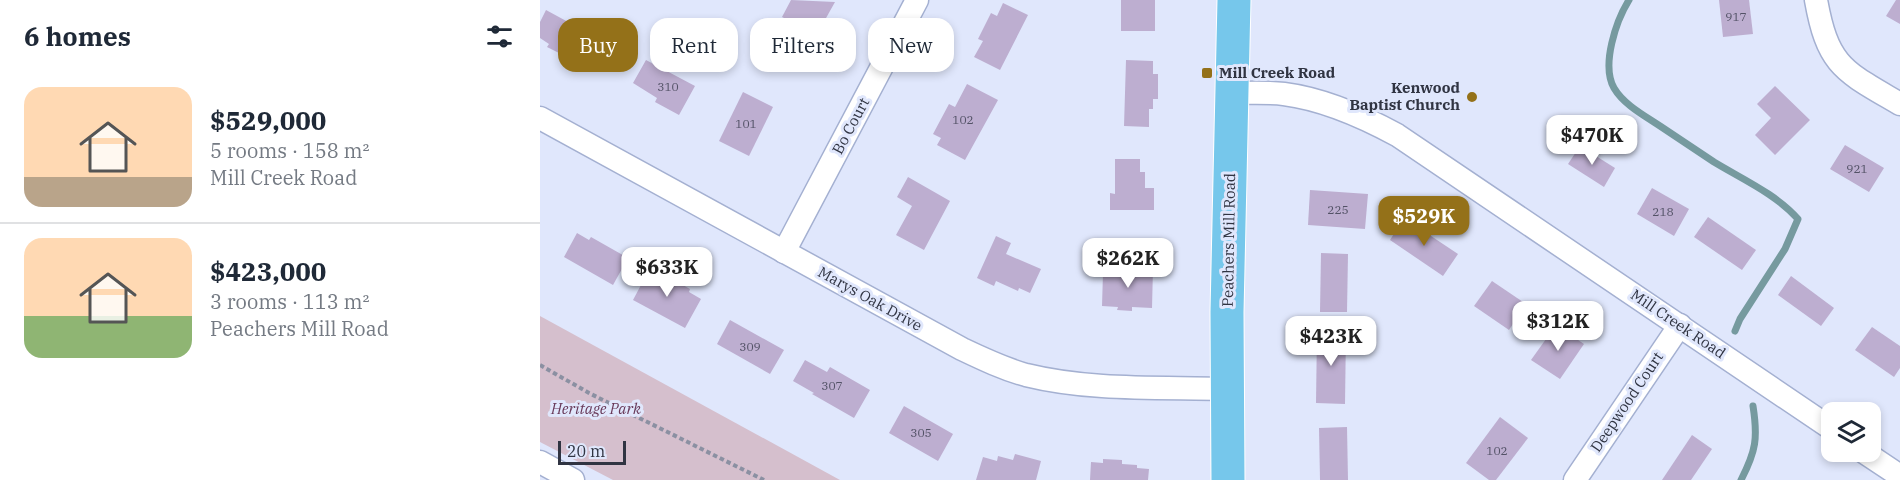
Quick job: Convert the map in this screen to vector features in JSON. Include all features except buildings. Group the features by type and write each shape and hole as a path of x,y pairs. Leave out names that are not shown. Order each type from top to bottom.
{"main road":[{"name":"Peachers Mill Road","path":"1228,480 1227,389 1234,0"}],"street":[{"name":"Bo Court","path":"784,252 917,0"},
{"path":"1816,0 1821,28 1836,61 1849,74 1900,104"},
{"name":"Mill Creek Road","path":"1233,93 1284,94 1349,111 1397,135 1821,421"},
{"name":"Marys Oak Drive","path":"540,118 962,350 1024,375 1097,386 1227,389"},
{"name":"Deepwood Court","path":"1575,480 1680,325"},
{"path":"540,462 573,480"},
{"path":"1879,462 1900,476"}],"path":[{"path":"540,365 600,398 764,480"}],"green space":[{"name":"Heritage Park","path":"540,316 840,480 613,480 540,442"}],"waterway":[{"path":"1629,0 1619,19 1610,56 1610,78 1618,94 1641,114 1714,162 1769,194 1798,219 1785,249 1740,319 1735,331"},
{"path":"1741,480 1750,461 1754,444 1753,406"}],"place":[{"name":"Mill Creek Road","path":"1207,73"},
{"name":"Kenwood Baptist Church","path":"1472,97"}]}
